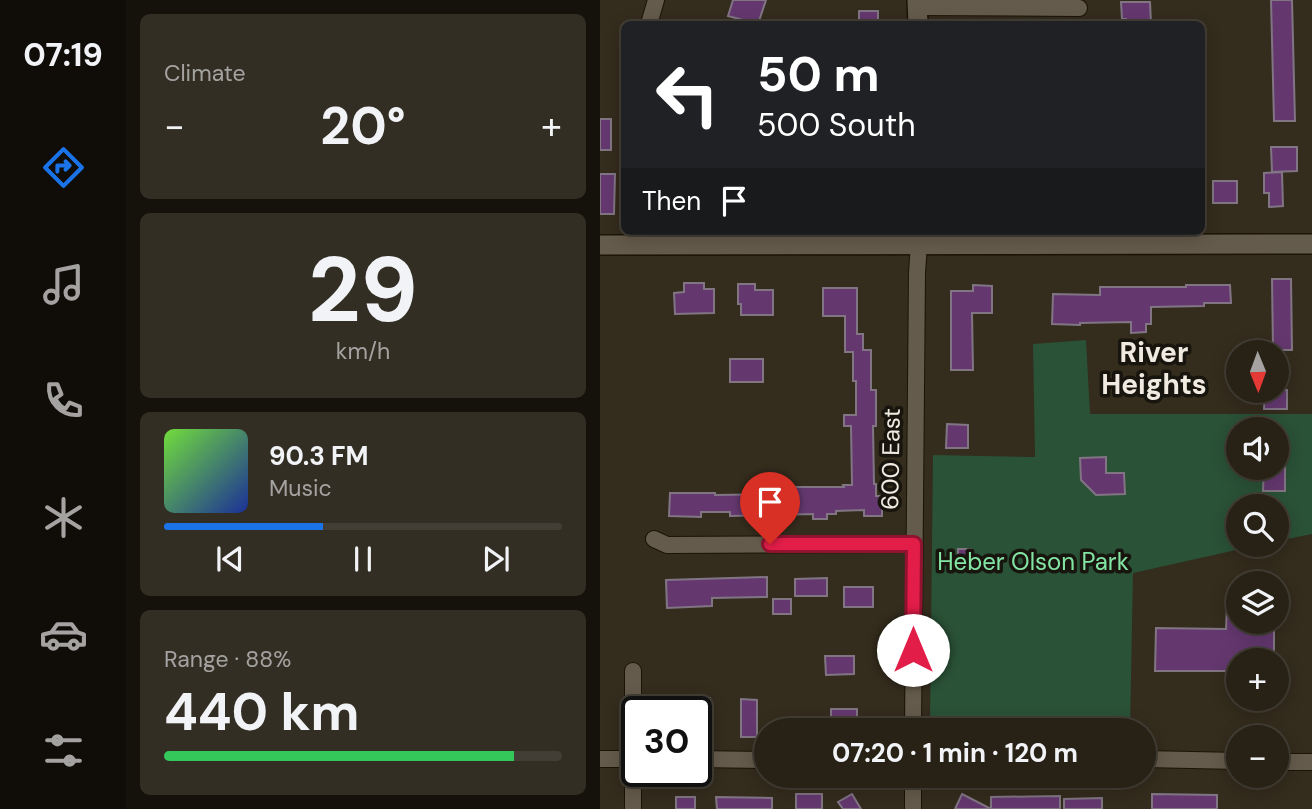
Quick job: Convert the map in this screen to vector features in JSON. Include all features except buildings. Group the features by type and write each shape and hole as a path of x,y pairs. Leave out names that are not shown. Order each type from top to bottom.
{"street":[{"path":"650,21 656,0"},
{"path":"917,10 1079,8"},
{"path":"600,245 644,238 919,238 1312,244"},
{"name":"600 East","path":"913,718 919,238"},
{"path":"654,539 667,545 914,544"},
{"path":"633,671 634,696"},
{"path":"600,759 621,759"},
{"path":"1156,759 1226,761"},
{"path":"712,760 754,760"},
{"path":"1289,762 1312,762"},
{"path":"633,809 634,787"},
{"path":"913,788 913,809"}],"green space":[{"name":"Heber Olson Park","path":"1086,340 1090,414 1312,414 1312,534 1289,539 1289,494 1226,494 1226,552 1133,573 1130,718 930,718 933,455 1035,457 1033,344"}],"district":[{"name":"River Heights","path":"1154,368"}],"route":[{"path":"770,544 914,544 913,650"}]}
